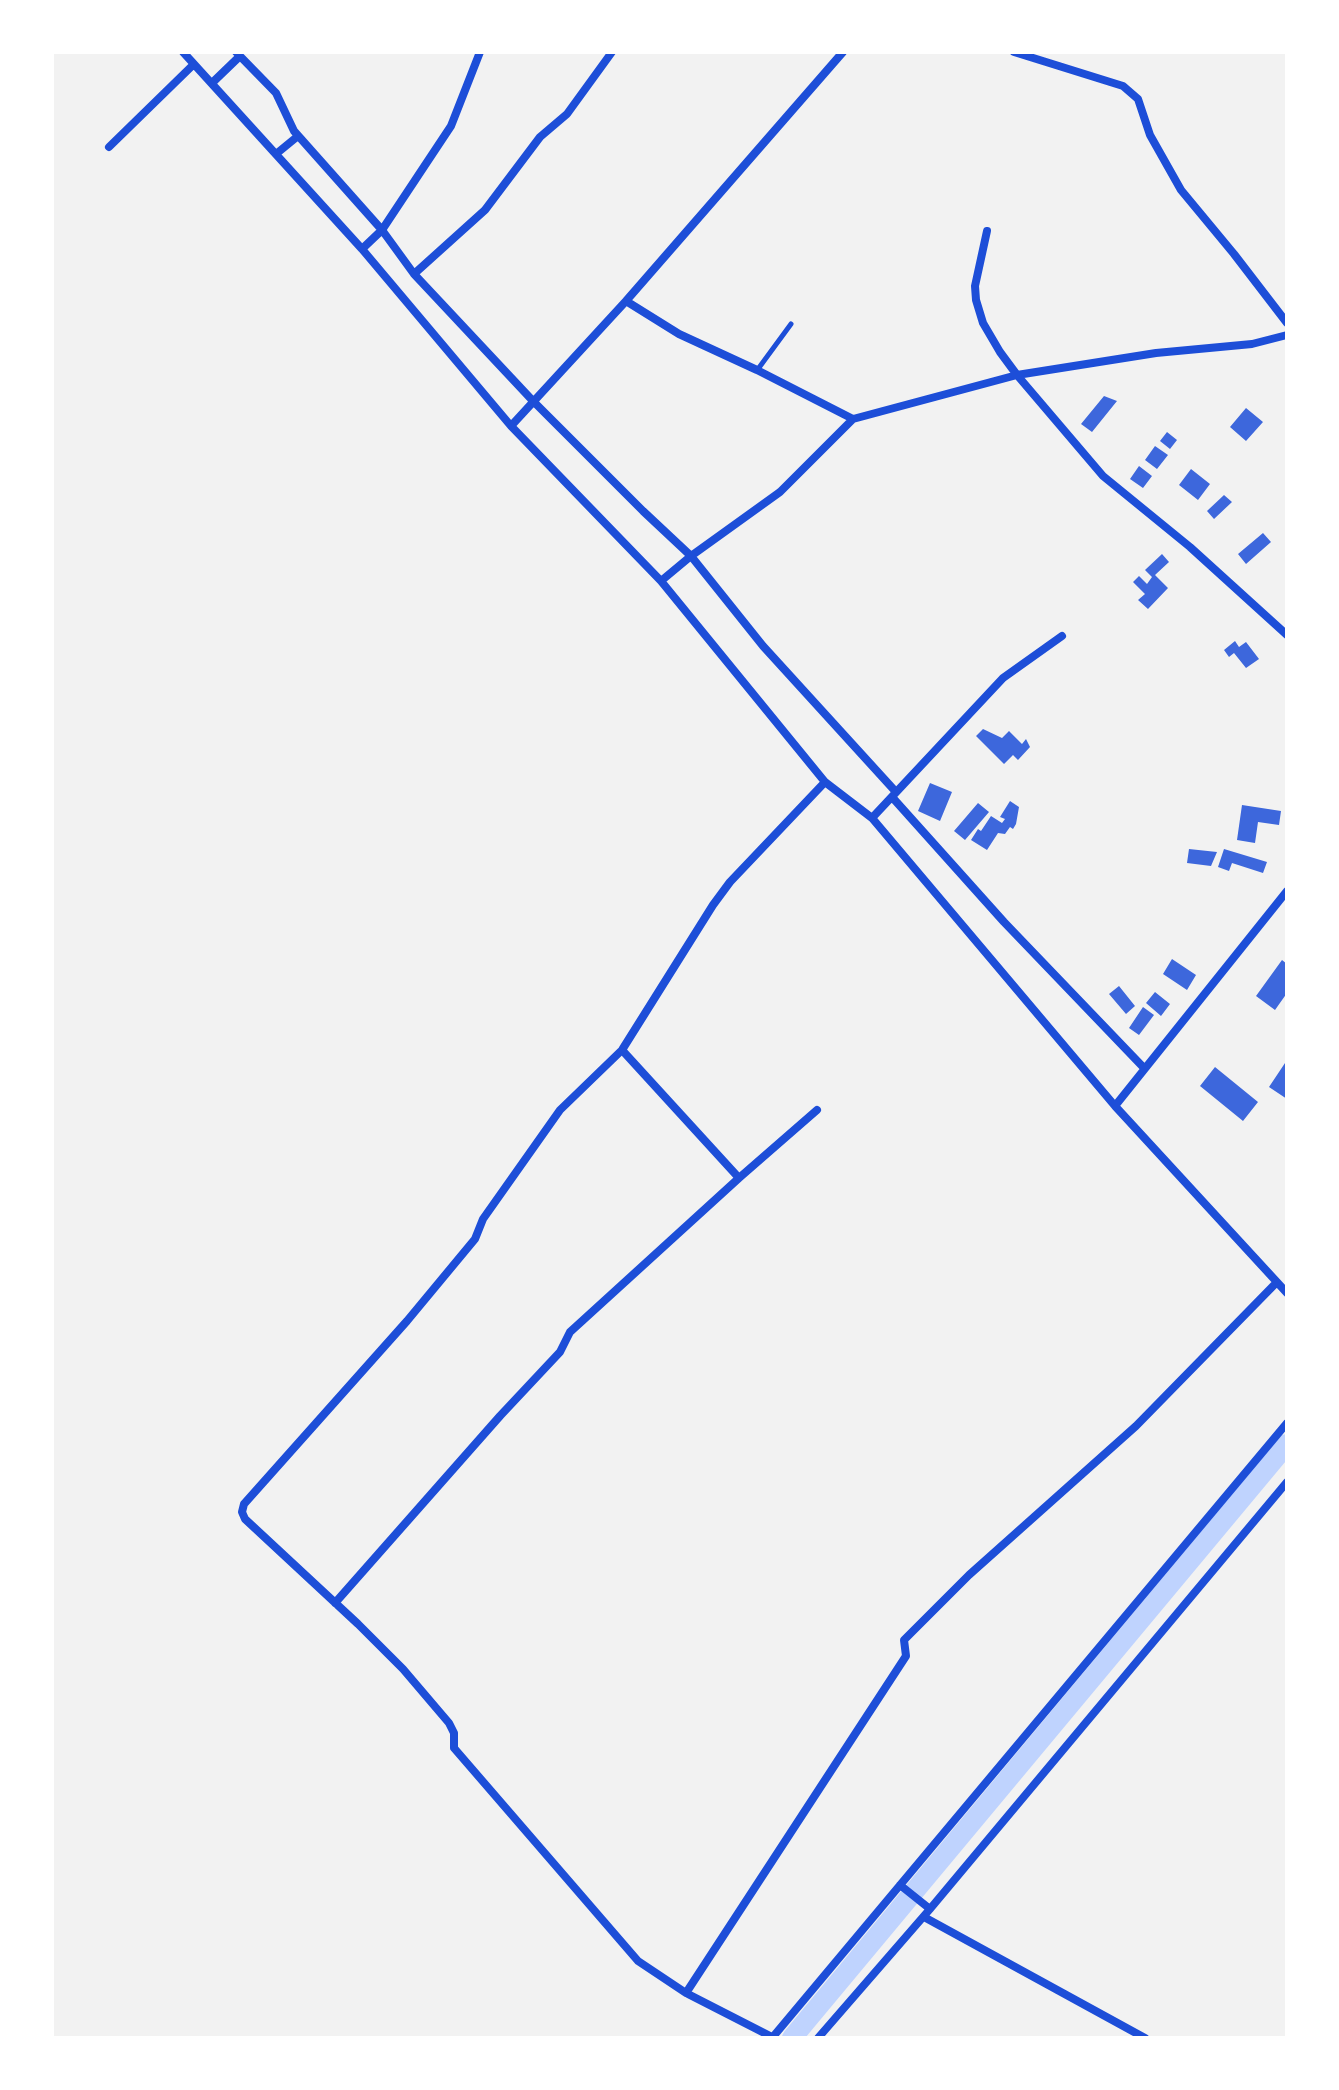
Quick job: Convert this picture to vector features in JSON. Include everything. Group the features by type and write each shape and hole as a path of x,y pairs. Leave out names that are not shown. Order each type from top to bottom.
{"street":[{"path":"183,52 362,249 511,426 661,581 825,782 872,818 1115,1106 1287,1293"},
{"path":"362,249 382,230 451,126 480,52"},
{"path":"414,274 485,210 543,133 567,114 612,52"},
{"path":"511,426 626,301 843,52"},
{"path":"1014,52 1123,86 1138,99 1150,135 1181,190 1287,323"},
{"path":"212,83 238,54 276,93 289,124 298,136 382,230 414,274 533,401 691,556 763,646 1004,922 1144,1068"},
{"path":"109,147 194,64"},
{"path":"276,154 298,136"},
{"path":"987,231 975,286 976,300 983,323 1017,375 1103,476 1190,547 1287,635"},
{"path":"626,301 679,334 853,419"},
{"path":"661,581 780,492 853,419 1017,375 1156,353 1252,344 1287,335"},
{"path":"872,818 1003,678 1062,636"},
{"path":"825,782 730,882 622,1050 560,1110 483,1219 475,1239 407,1321 244,1504 242,1512 245,1519 403,1669 454,1733 454,1748 638,1961 686,1993 773,2038 903,1888 1287,1423"},
{"path":"1115,1106 1287,891"},
{"path":"622,1050 739,1178"},
{"path":"335,1603 560,1352 570,1332 817,1110"},
{"path":"686,1993 906,1656 904,1640 969,1575 1136,1426 1277,1282"},
{"path":"818,2038 924,1917 928,1907 1287,1482"},
{"path":"903,1888 928,1907"},
{"path":"924,1917 1145,2038"}],"lane":[{"path":"757,370 791,324"}],"building":[{"path":"1104,396 1117,401 1092,432 1081,424"},
{"path":"1246,408 1263,422 1246,441 1230,427"},
{"path":"1167,432 1177,440 1170,449 1160,441"},
{"path":"1155,446 1168,455 1157,469 1145,460"},
{"path":"1139,466 1152,476 1143,488 1130,479"},
{"path":"1191,469 1210,484 1198,500 1179,485"},
{"path":"1224,495 1232,502 1214,519 1207,511"},
{"path":"1263,533 1271,542 1246,564 1238,554"},
{"path":"1162,554 1169,562 1155,575 1168,588 1148,609 1138,600 1145,594 1133,582 1139,576 1147,584 1152,577 1145,570"},
{"path":"1235,641 1239,647 1246,642 1259,659 1246,668 1234,653 1229,657 1224,650"},
{"path":"983,729 1002,738 1009,731 1022,744 1026,739 1030,747 1018,760 1013,755 1004,764 976,736"},
{"path":"930,783 952,792 940,821 918,811"},
{"path":"1010,801 1019,807 1013,829 1010,827 1005,834 998,833 987,850 971,840 991,816 1002,823 1005,819 1000,817"},
{"path":"978,803 989,812 965,840 954,831"},
{"path":"1242,805 1281,811 1279,825 1258,822 1255,843 1237,840"},
{"path":"1189,849 1217,852 1211,866 1187,863"},
{"path":"1224,849 1267,862 1263,873 1232,863 1229,871 1218,867"},
{"path":"1172,959 1196,975 1187,990 1163,974"},
{"path":"1282,960 1287,964 1287,993 1275,1010 1256,996"},
{"path":"1119,986 1135,1006 1126,1014 1109,994"},
{"path":"1155,992 1170,1004 1161,1016 1146,1003"},
{"path":"1143,1007 1154,1015 1139,1035 1129,1028"},
{"path":"1287,1060 1287,1099 1269,1087"},
{"path":"1215,1067 1258,1102 1243,1121 1200,1086"}],"waterway":[{"path":"792,2038 1287,1444"}]}
